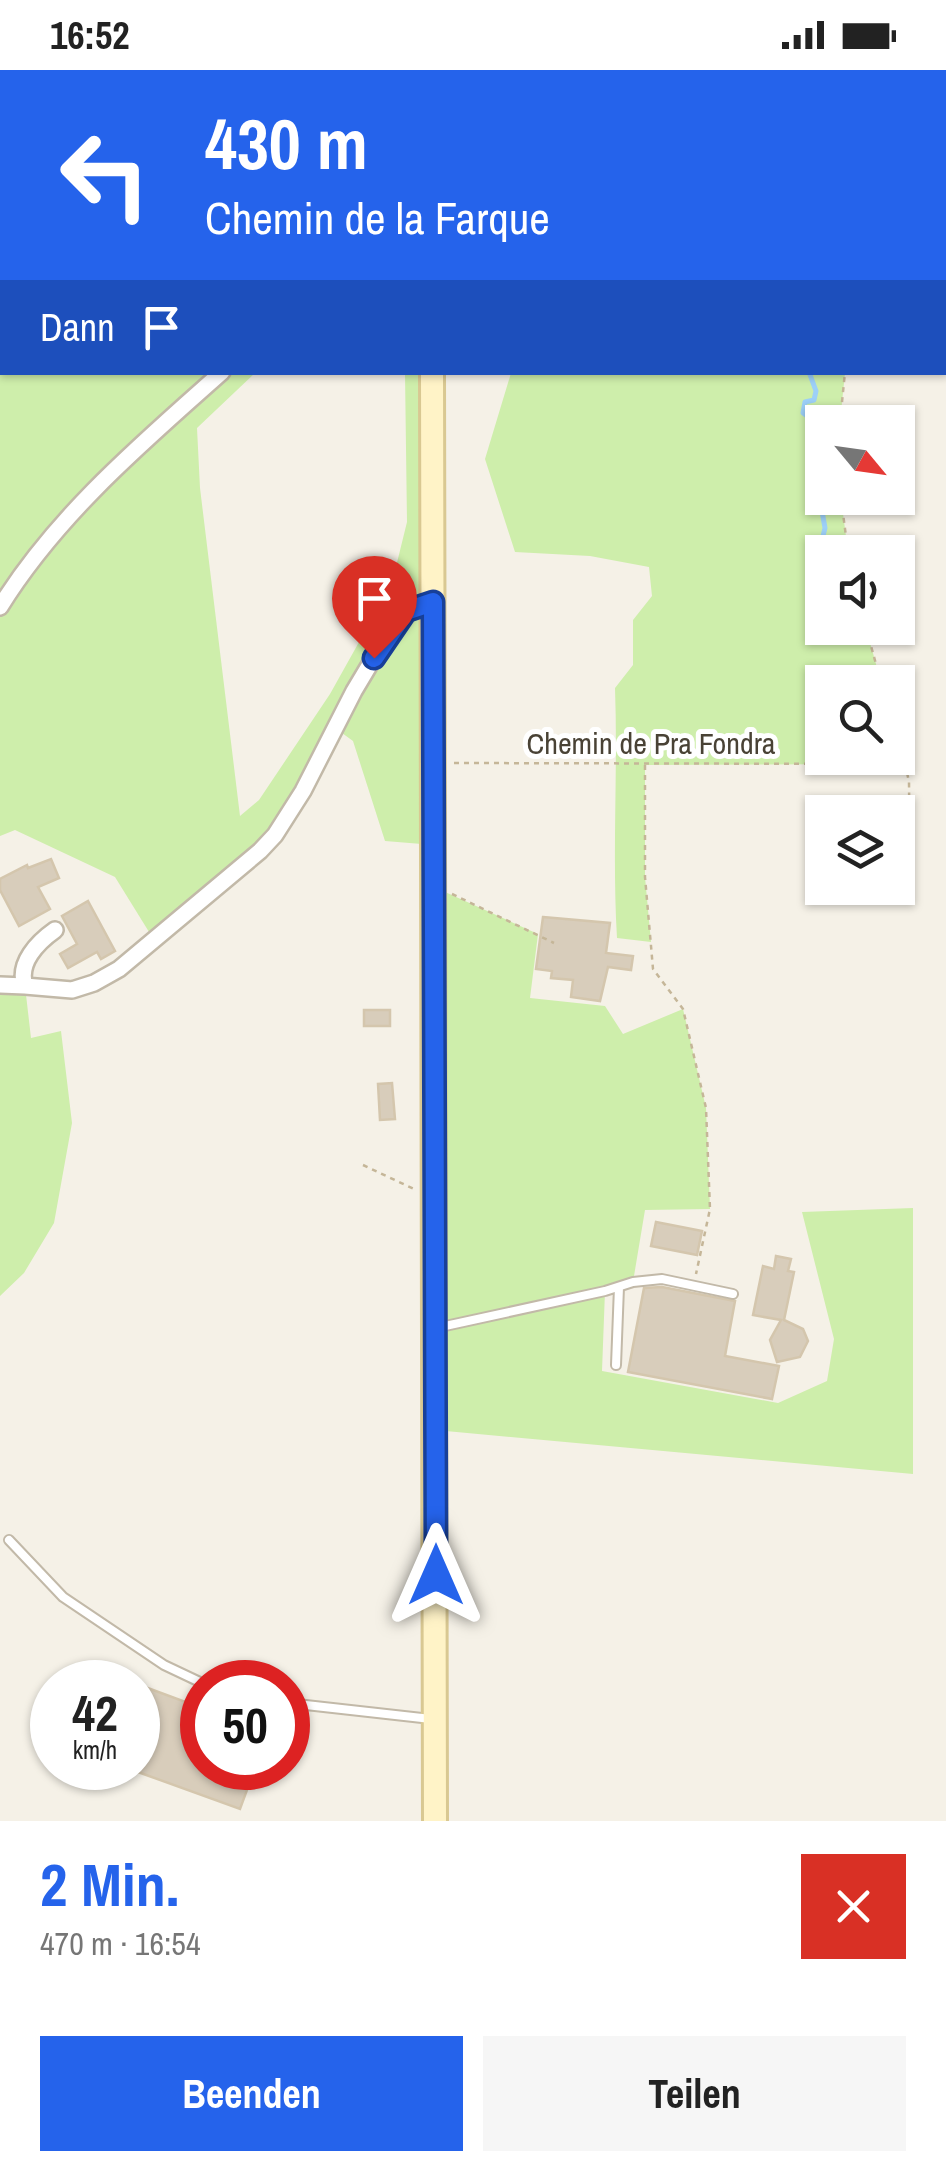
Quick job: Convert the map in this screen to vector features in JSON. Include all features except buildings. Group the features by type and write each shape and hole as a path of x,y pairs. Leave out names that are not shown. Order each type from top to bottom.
{"main road":[{"path":"432,375 435,1821"}],"street":[{"path":"0,607 61,526 103,480 219,375"},
{"path":"0,985 72,990 94,983 119,970 260,852 302,791 394,624 406,611 433,602"},
{"path":"25,986 22,976 26,962 42,939 55,930"}],"lane":[{"path":"436,1328 632,1282 662,1279 733,1294"},
{"path":"616,1365 619,1287"},
{"path":"9,1540 62,1596 180,1673"},
{"path":"310,1706 436,1720"}],"path":[{"path":"842,405 845,375"},
{"name":"Chemin de Pra Fondra","path":"434,762 805,764"},
{"path":"644,765 645,876 653,969 683,1009 706,1108 710,1209 694,1286"},
{"path":"434,887 554,942"},
{"path":"363,1165 434,1196"}],"green space":[{"path":"0,375 253,375 197,428 200,488 240,816 259,800 330,694 392,583 407,522 405,375 432,375 434,845 385,841 353,741 335,728 275,835 154,940 115,877 15,830 0,836"},
{"path":"510,375 845,375 842,405 805,405 805,515 843,515 846,535 805,535 805,645 871,645 876,665 805,665 805,764 645,765 645,877 651,942 617,938 615,876 615,688 633,665 633,620 652,596 649,567 590,556 515,552 485,459"},
{"path":"434,887 538,934 530,998 605,1006 623,1034 683,1009 706,1108 710,1209 645,1210 633,1282 605,1291 602,1371 778,1403 827,1381 834,1339 802,1212 913,1208 913,1474 435,1430"},
{"path":"0,985 25,986 31,1038 61,1031 72,1123 54,1223 24,1273 0,1296"}],"waterway":[{"path":"810,375 816,391 814,400 805,402 803,413 818,428 810,443 823,535"}],"route":[{"path":"374,658 406,611 433,602 436,1575"}]}
